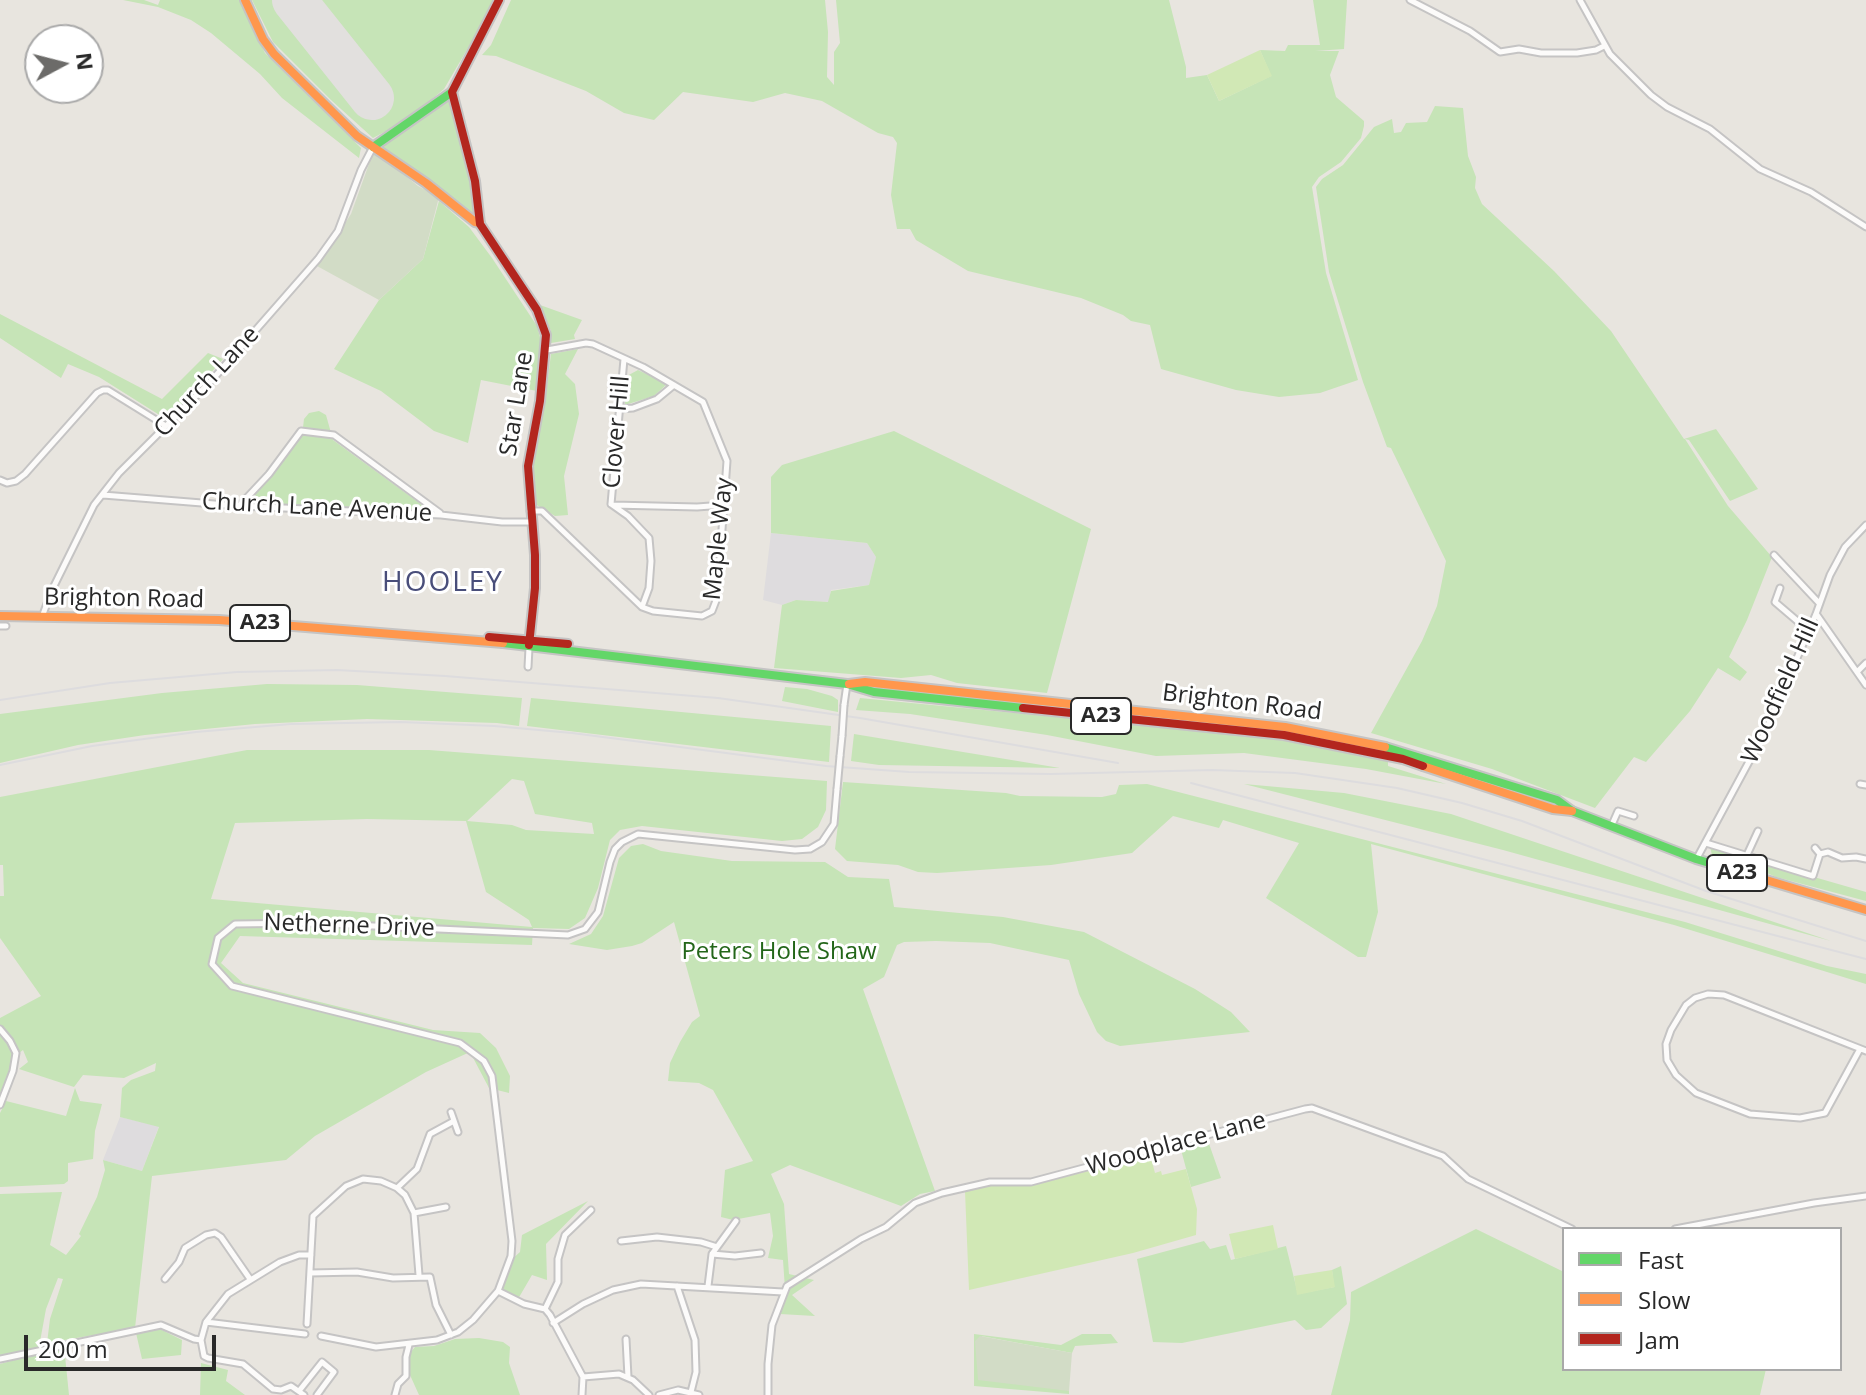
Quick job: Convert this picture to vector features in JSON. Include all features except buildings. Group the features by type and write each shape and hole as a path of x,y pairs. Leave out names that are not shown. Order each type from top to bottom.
{"main road":[{"name":"Star Lane","path":"245,0 263,39 274,54 357,136 480,223 542,320 547,350 528,466 535,588 530,643"},
{"path":"373,147 452,92 499,0"},
{"path":"452,92 475,181 480,223"},
{"name":"Brighton Road","path":"2,621 42,617 219,620 479,640 491,636 530,643 588,647 611,655 847,684 870,692 1284,735 1403,759 1553,809 1572,811 1696,859 1866,910"}],"street":[{"path":"1410,0 1467,30 1500,52 1519,49 1541,53 1577,53 1604,46"},
{"path":"1580,0 1604,46 1660,102 1710,129 1760,169 1811,192 1866,227"},
{"name":"Church Lane","path":"42,617 82,527 102,495 119,473 212,380 318,259 338,231 373,147"},
{"name":"Maple Way","path":"547,350 586,343 624,359 703,402 727,461 717,598 712,611 702,616 642,607"},
{"name":"Clover Hill","path":"611,504 624,359"},
{"path":"619,409 633,408 657,399 674,385"},
{"path":"0,480 7,483 16,481 97,393 108,390 166,426"},
{"path":"239,506 269,474 301,431 334,435 441,515"},
{"name":"Church Lane Avenue","path":"102,495 532,522"},
{"path":"611,504 649,538 650,574 642,607"},
{"path":"611,504 724,505"},
{"path":"530,511 542,511 642,607"},
{"name":"Woodfield Hill","path":"1696,859 1765,732 1845,547 1866,525"},
{"path":"1774,555 1819,603"},
{"path":"1780,588 1775,602 1809,631"},
{"path":"1816,614 1866,685"},
{"path":"528,667 530,643"},
{"path":"1858,671 1866,663"},
{"name":"Netherne Drive","path":"321,1336 376,1347 409,1345 451,1335 473,1320 498,1291 511,1256 512,1241 492,1076 484,1061 460,1043 232,986 212,964 218,938 235,924 309,923 568,935 585,929 598,912 615,849 638,834 810,849 822,842 834,824 847,684"},
{"path":"1611,827 1618,811 1634,816"},
{"path":"1746,857 1758,831"},
{"path":"1706,843 1813,876 1820,854"},
{"path":"1815,848 1820,854"},
{"path":"1820,854 1828,852 1842,858 1866,859"},
{"path":"1708,994 1724,995 1863,1050 1825,1113 1800,1118 1750,1114 1696,1093 1676,1075 1667,1060 1666,1044 1686,1005 1708,994"},
{"path":"0,1029 16,1053 10,1081 0,1105"},
{"name":"Woodplace Lane","path":"783,1292 787,1286 861,1239 886,1227 927,1197 990,1182 1031,1182 1180,1140 1312,1108 1443,1156 1468,1179 1568,1227"},
{"path":"451,1112 458,1132"},
{"path":"397,1188 417,1169 430,1134 454,1121"},
{"path":"307,1324 311,1214 346,1186 363,1179 381,1181 397,1188 412,1204 419,1275"},
{"path":"1684,1227 1866,1196"},
{"path":"414,1213 446,1207"},
{"path":"545,1309 558,1282 558,1259 565,1235 591,1210"},
{"path":"708,1286 712,1254 736,1221"},
{"path":"165,1279 179,1262 185,1248 215,1233 250,1279"},
{"path":"621,1241 657,1237 717,1247"},
{"path":"712,1254 735,1256 761,1253"},
{"path":"311,1255 299,1255 280,1262 228,1294 206,1322 201,1340 204,1356 243,1364 273,1389 291,1386 301,1393 322,1362 334,1372 317,1395"},
{"path":"310,1273 357,1272 393,1278 427,1276 433,1281 436,1305 451,1335"},
{"path":"553,1323 583,1304 626,1286 656,1283 783,1292 772,1325 768,1395"},
{"path":"677,1286 695,1340 696,1372 691,1392"},
{"path":"498,1291 524,1304 545,1309 583,1377 582,1395"},
{"path":"206,1322 305,1334"},
{"path":"0,1359 161,1325 201,1340"},
{"path":"626,1339 628,1377"},
{"path":"395,1395 398,1384 406,1376 409,1345"},
{"path":"583,1377 610,1374 628,1377 649,1395"},
{"path":"659,1395 678,1390 699,1395"}],"shaded area":[{"path":"771,533 867,543 876,557 869,585 831,590 829,602 796,600 782,605 763,600"},
{"path":"120,1117 159,1126 142,1171 103,1160"}],"green space":[{"path":"123,0 144,0 158,5 160,0 239,0 265,53 361,148 359,158 282,98 260,74 211,33 191,20 158,7"},
{"path":"252,0 496,0 444,89 407,120 373,138 273,42"},
{"path":"511,0 825,0 827,77 834,85 834,52 840,43 836,0 1169,0 1186,78 1207,75 1219,101 1271,76 1260,50 1285,51 1288,45 1320,45 1313,0 1347,0 1344,49 1315,51 1339,51 1330,75 1336,97 1364,121 1364,126 1361,138 1341,162 1319,177 1312,187 1326,273 1358,380 1320,393 1279,397 1236,390 1161,369 1150,325 1131,321 1081,298 968,271 916,240 910,229 897,229 891,195 897,143 893,137 878,133 822,101 785,93 753,102 683,92 654,120 624,113 586,91 496,56 482,55 491,45"},
{"path":"1260,50 1272,76 1219,101 1207,75"},
{"path":"449,96 472,181 475,212 472,215 381,149 380,145"},
{"path":"1435,106 1463,108 1468,156 1482,204 1554,271 1611,331 1684,439 1716,429 1758,489 1730,501 1689,440 1685,439 1728,506 1772,557 1729,657 1747,672 1740,681 1718,668 1690,711 1646,762 1634,757 1595,808 1492,769 1371,733 1422,641 1437,606 1446,561 1391,448 1387,447 1363,382 1329,272 1316,187 1322,179 1343,165 1374,127 1392,119 1394,133 1401,132 1406,123 1427,122"},
{"path":"374,150 418,186 439,197 423,259 379,300 317,266 351,214"},
{"path":"439,201 469,227 492,258 537,326 541,341 537,391 481,380 468,443 434,431 381,391 334,369 379,300 423,259"},
{"path":"540,305 582,320 575,339 551,343 551,331"},
{"path":"0,314 162,399 208,353 223,359 169,421 99,377 68,364 61,378 0,338"},
{"path":"578,349 565,374 575,384 579,414 564,476 568,515 555,516 535,504 533,467 551,354"},
{"path":"638,370 667,384 654,396 625,405 625,377"},
{"path":"319,411 326,415 333,440 429,510 248,503 302,436 304,419 309,413"},
{"path":"894,431 1091,529 1047,693 957,683 931,675 901,678 774,668 782,605 796,600 828,602 831,591 869,585 876,557 867,543 771,533 771,477 782,465"},
{"path":"267,684 357,685 522,698 519,726 367,719 255,724 78,745 0,763 0,714 162,693"},
{"path":"785,687 832,696 838,700 838,712 782,701"},
{"path":"531,698 831,726 829,762 527,726"},
{"path":"860,698 1282,739 1388,760 1388,766 1446,784 1366,769 1244,753 1156,756 1047,735 910,714 856,710"},
{"path":"854,734 1060,768 879,765 851,761"},
{"path":"247,750 429,750 827,781 826,810 818,827 802,839 782,841 642,826 620,830 610,840 598,888 585,918 569,929 533,928 532,945 240,936 221,963 243,983 433,1030 480,1033 496,1048 510,1076 509,1093 489,1088 470,1052 426,1072 315,1136 286,1160 152,1176 135,1328 47,1343 50,1319 63,1279 58,1278 46,1309 39,1347 0,1356 0,1194 62,1192 50,1245 66,1255 81,1236 79,1234 97,1197 105,1170 103,1160 142,1171 159,1127 120,1117 122,1088 131,1080 155,1071 156,1063 124,1078 83,1075 74,1087 19,1069 28,1062 23,1050 15,1056 12,1073 0,1093 0,1018 41,996 0,938 0,896 4,896 3,865 0,865 0,797","holes":["512,779 524,781 535,814 592,823 594,834 526,830 512,825 467,821","367,819 466,821 486,892 529,920 532,927 211,899 235,823"]},
{"path":"843,782 1020,796 1102,797 1116,794 1119,785 1147,784 1685,922 1827,966 1866,974 1866,984 1674,925 1371,844 1378,912 1366,957 1358,957 1266,898 1299,843 1223,820 1219,828 1173,816 1132,853 1051,865 937,873 918,872 898,865 847,861 835,849"},
{"path":"1244,784 1344,793 1451,814 1831,941 1503,850"},
{"name":"Peters Hole Shaw","path":"643,844 661,851 732,861 825,862 848,877 889,879 894,907 1003,917 1084,932 1195,989 1231,1012 1250,1032 1120,1046 1106,1041 1097,1032 1079,994 1069,960 990,943 936,941 897,945 884,977 863,989 935,1191 920,1194 901,1206 790,1165 771,1174 784,1204 789,1274 814,1280 792,1295 815,1316 780,1314 785,1289 783,1260 768,1258 773,1236 770,1213 733,1220 721,1217 725,1170 753,1161 713,1090 699,1083 668,1081 670,1063 680,1042 692,1022 700,1016 674,922 632,946 607,950 569,944 591,934 603,916 619,858 631,846"},
{"path":"1710,847 1866,892 1866,901 1776,877 1746,864 1712,855"},
{"path":"75,1088 80,1101 102,1104 95,1131 93,1159 68,1163 68,1181 64,1184 0,1187 0,1113 6,1101 66,1116"},
{"path":"1207,1138 1221,1178 1191,1187 1180,1146"},
{"path":"1150,1155 1155,1173 1161,1171 1162,1175 1186,1169 1197,1209 1196,1235 1133,1253 969,1290 965,1191 989,1186 1030,1186"},
{"path":"588,1201 546,1244 547,1280 532,1275 518,1299 498,1291 509,1262 520,1252 522,1235"},
{"path":"1273,1225 1278,1249 1235,1259 1229,1234"},
{"path":"1476,1229 1562,1271 1562,1371 1766,1371 1760,1395 1331,1395 1350,1320 1351,1292"},
{"path":"1204,1241 1210,1249 1226,1245 1231,1260 1286,1246 1298,1294 1334,1287 1332,1270 1341,1266 1347,1304 1321,1328 1306,1330 1295,1320 1182,1343 1153,1342 1137,1259"},
{"path":"1332,1270 1335,1287 1297,1295 1294,1276"},
{"path":"160,1329 182,1340 181,1355 142,1359 136,1333"},
{"path":"974,1334 1061,1345 1082,1334 1111,1334 1118,1343 1075,1346 1072,1353 981,1336 1069,1391 1069,1394 974,1386"},
{"path":"980,1336 1072,1353 1069,1391 978,1380 975,1341"},
{"path":"479,1338 503,1342 510,1347 509,1363 520,1395 419,1395 410,1375 410,1353 415,1347"},
{"path":"64,1346 69,1395 0,1395 0,1364"},
{"path":"201,1363 228,1370 226,1381 245,1395 200,1395"}],"runway":[{"path":"294,0 372,98"}],"railway":[{"path":"0,700 110,683 237,672 337,670 445,676 718,698 860,718 1118,763"},
{"path":"0,765 92,746 196,732 291,724 401,722 572,733 826,766 909,772 1051,774 1212,770 1295,773 1397,788 1462,803 1522,821 1706,891 1866,941"},
{"path":"1191,783 1866,959"}],"traffic: fast":[{"path":"373,147 452,92"},
{"path":"503,643 847,684 874,692 1023,708"},
{"path":"1385,747 1557,800 1572,811 1696,859 1736,871"}],"traffic: slow":[{"path":"245,0 263,39 274,54 357,136 480,223"},
{"path":"0,616 219,620 503,643"},
{"path":"849,684 865,682 1285,727 1385,747"},
{"path":"1423,766 1553,809 1572,811"},
{"path":"1736,871 1866,910"}],"traffic: jam":[{"path":"499,0 452,92 475,181 480,224 537,310 546,335 540,401 528,466 535,555 529,645"},
{"path":"489,637 568,644"},
{"path":"1023,708 1284,735 1403,759 1423,766"}],"district":[{"name":"HOOLEY","path":"443,583"}]}
